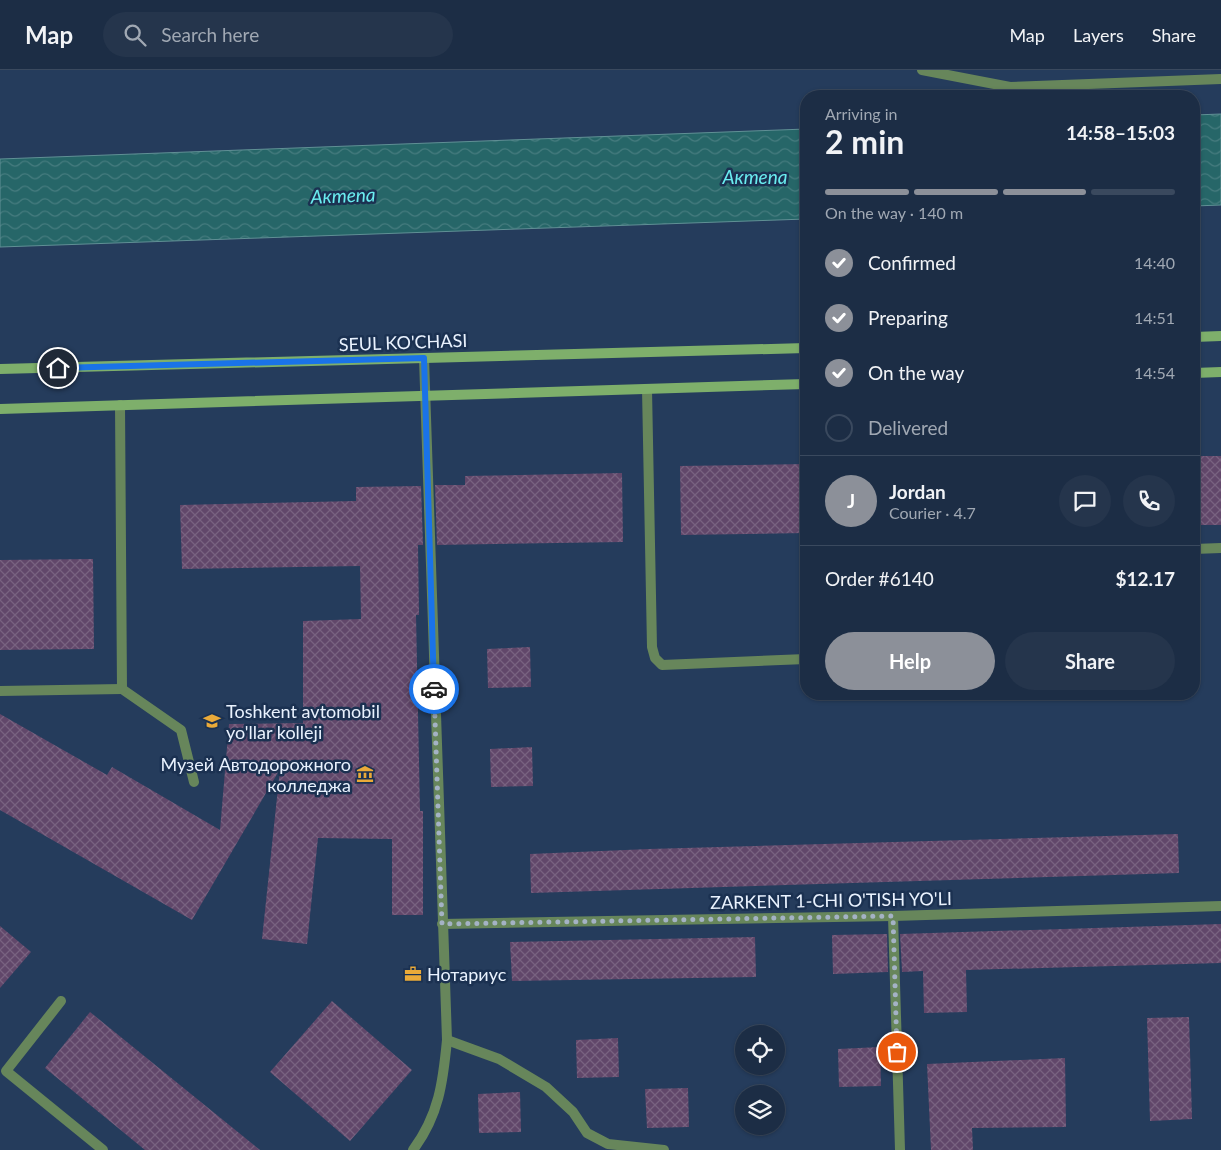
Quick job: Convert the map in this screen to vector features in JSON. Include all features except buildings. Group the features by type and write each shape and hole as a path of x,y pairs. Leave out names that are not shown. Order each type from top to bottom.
{"main road":[{"path":"1200,337 1221,336"},
{"name":"SEUL KO'CHASI","path":"0,369 800,348"},
{"path":"1200,373 1221,372"},
{"path":"0,409 800,384"}],"street":[{"path":"922,70 1010,86 1221,79"},
{"path":"413,1150 428,1131 443,1084 447,1040 424,358"},
{"path":"647,389 652,648 655,658 662,665 800,659"},
{"path":"120,404 122,689"},
{"path":"1200,548 1221,548"},
{"path":"0,691 122,689 181,730 194,782"},
{"name":"ZARKENT 1-CHI O'TISH YO'LI","path":"442,924 893,916 1221,906"},
{"path":"893,916 900,1150"},
{"path":"61,1001 6,1071 104,1150"},
{"path":"447,1040 499,1059 546,1087 573,1112 587,1133 608,1144 664,1150"}],"water":[{"path":"1221,114 1221,205 1200,206 1200,115"},
{"name":"Актепа","path":"800,129 800,219 0,247 0,159"}],"way so far":[{"path":"434,689 442,924 893,916 897,1052"}],"place":[{"name":"Toshkent avtomobil yo'llar kolleji","path":"212,721"},
{"name":"Музей Автодорожного колледжа","path":"365,774"},
{"name":"Нотариус","path":"413,974"}],"route":[{"path":"58,368 424,358 434,689"}]}
